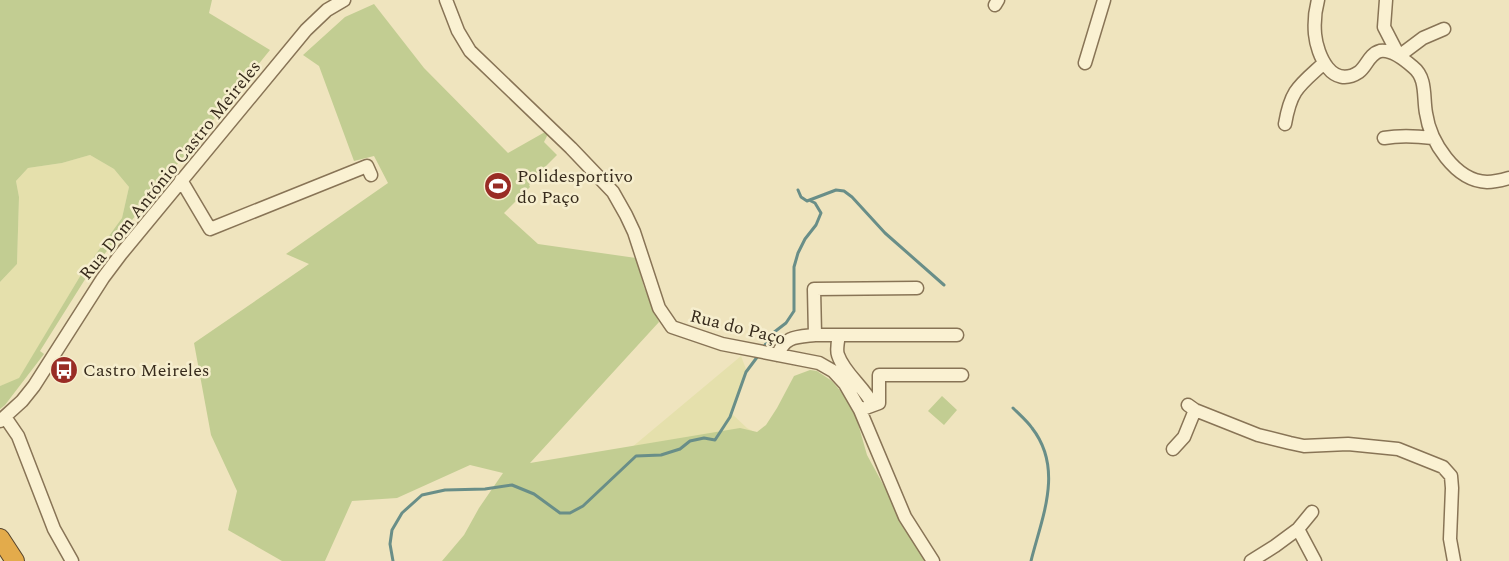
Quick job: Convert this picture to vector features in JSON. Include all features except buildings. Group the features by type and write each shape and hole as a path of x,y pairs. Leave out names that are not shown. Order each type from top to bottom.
{"highway":[{"path":"0,538 15,561"}],"street":[{"name":"Rua Dom António Castro Meireles","path":"2,419 34,386 120,254 306,30 327,10 344,0"},
{"name":"Rua do Paço","path":"446,0 458,31 470,51 564,141 613,192 634,232 659,308 672,327 722,344 819,363 833,371 845,384 860,410 905,517 933,561"},
{"path":"1085,63 1104,0"},
{"path":"1318,0 1315,13 1315,34 1318,51 1324,64 1332,72 1339,76 1359,72 1376,53 1382,50 1399,56 1421,75 1426,114 1433,138 1443,155 1474,179 1488,182 1509,178"},
{"path":"1386,0 1384,27 1399,56"},
{"path":"1399,56 1423,38 1444,29"},
{"path":"1285,124 1292,96 1298,87 1324,64"},
{"path":"1384,138 1413,136 1433,138"},
{"path":"182,180 210,229 367,166 371,175"},
{"path":"815,335 814,289 917,288"},
{"path":"772,354 793,338 815,335 957,335"},
{"path":"838,335 837,354 846,370 860,384 874,405"},
{"path":"860,410 879,403 879,375 962,375"},
{"path":"1173,449 1184,437 1192,407 1258,435 1304,446 1348,444 1398,449 1443,468 1450,476 1452,488 1450,539 1454,561"},
{"path":"2,419 18,436 54,529 72,561"},
{"path":"1251,561 1298,529 1312,512"},
{"path":"1298,529 1315,561"}],"shaded area":[{"path":"90,155 114,169 129,187 122,218 82,273 19,379 0,386 0,282 17,264 19,197 16,181 28,168 62,163"},
{"path":"741,356 746,369 732,414 747,428 760,435 558,509"}],"green space":[{"path":"0,0 212,0 209,13 270,50 89,273 40,351 44,354 0,409 0,386 19,378 82,273 122,218 129,187 114,169 90,155 62,163 28,168 16,181 19,197 17,264 0,282"},
{"path":"374,4 424,68 508,153 545,132 548,134 544,142 557,155 529,185 530,187 504,213 538,244 636,258 644,287 659,322 530,463 740,428 757,432 766,425 794,376 810,370 817,371 832,381 853,406 867,455 925,561 442,561 464,535 479,508 503,473 470,465 397,498 352,501 325,561 282,561 228,530 237,491 211,435 194,343 309,264 286,254 388,183 374,156 354,161 319,66 303,55 345,17"},
{"path":"942,396 957,410 944,425 928,411"}],"waterway":[{"path":"798,190 801,197 807,201 836,190 844,191 852,197 885,233 944,285"},
{"path":"763,348 773,333 786,323 794,311 794,267 798,253 805,239 816,225 821,213 815,203 811,201"},
{"path":"393,561 390,544 392,530 402,513 422,495 445,490 485,489 512,485 534,494 560,513 570,513 583,506 636,456 661,455 680,449 690,441 704,438 715,440 730,417 746,372 758,356"},
{"path":"1013,408 1026,420 1042,444 1049,476 1045,510 1031,561"}],"place":[{"name":"Polidesportivo do Paço","path":"498,186"},
{"name":"Castro Meireles","path":"64,370"}]}
